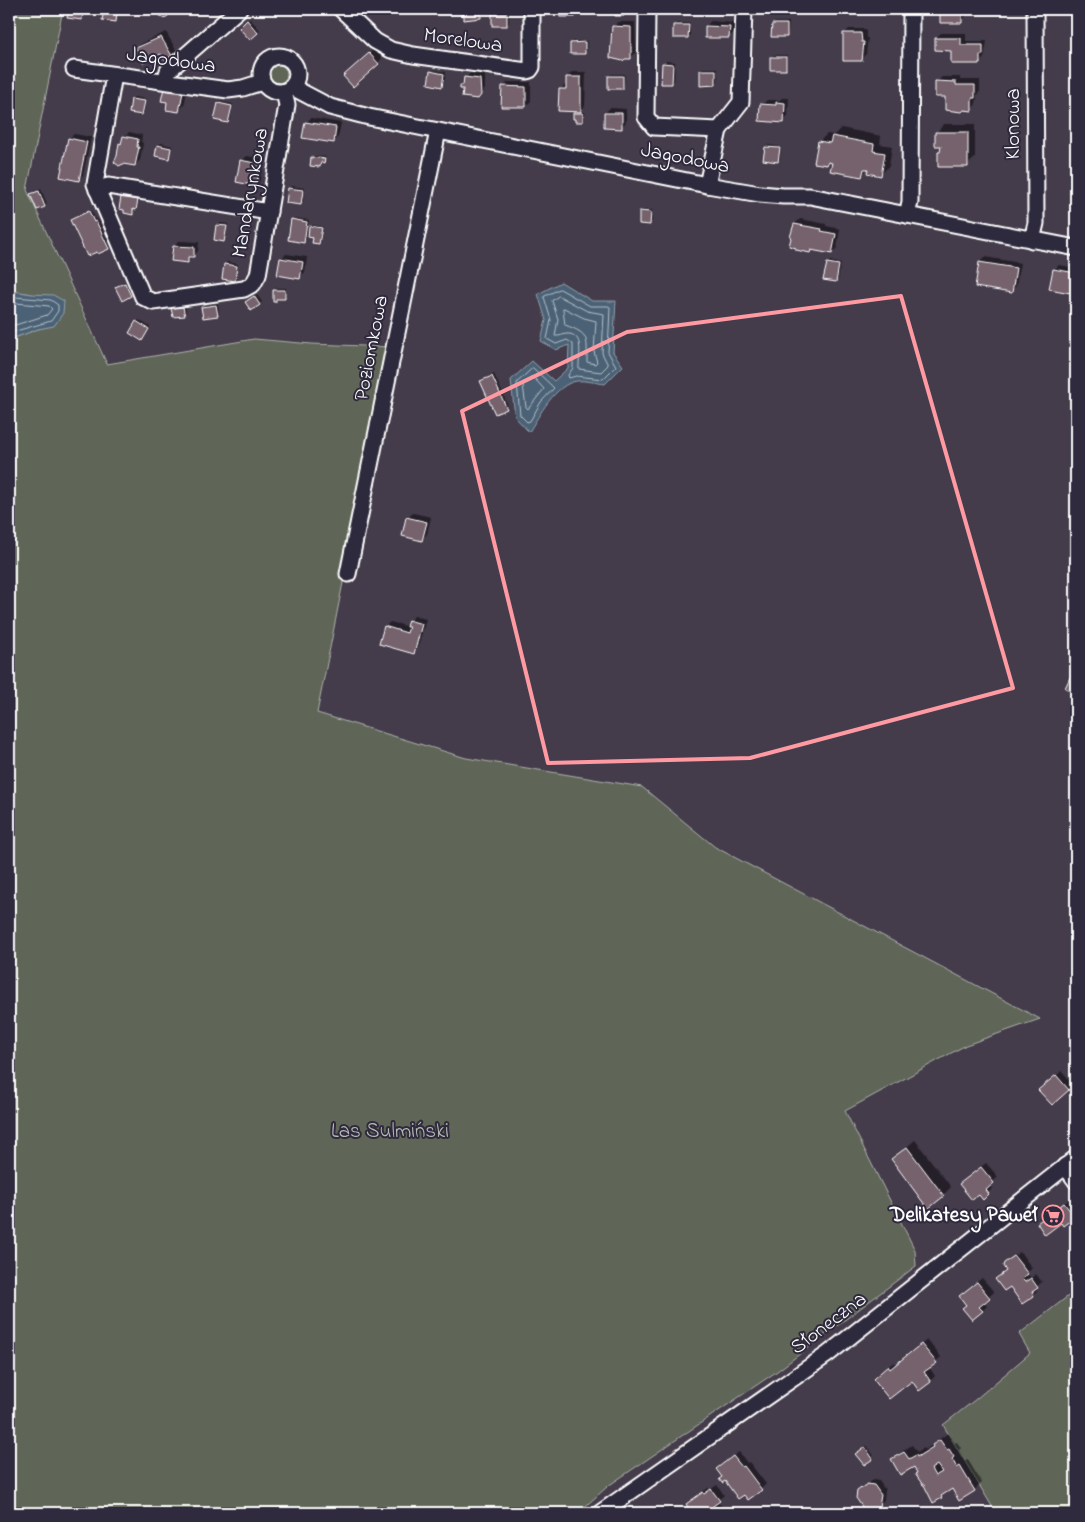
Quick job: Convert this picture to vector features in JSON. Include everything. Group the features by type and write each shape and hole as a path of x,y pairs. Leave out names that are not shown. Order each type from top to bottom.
{"street":[{"path":"165,81 168,71 239,9"},
{"name":"Morelowa","path":"341,9 375,41 391,50 413,55 527,71 532,67 532,9"},
{"path":"647,9 646,117 654,127 719,130"},
{"path":"707,185 719,130 741,102 744,9"},
{"path":"907,215 910,202 911,9"},
{"name":"Klonowa","path":"1032,240 1036,223 1035,9"},
{"path":"273,57 284,57 294,64 297,76 288,89 276,92 270,90 262,82 261,70 267,60 273,57"},
{"name":"Jagodowa","path":"74,69 228,90 262,82"},
{"name":"Mandarynkowa","path":"114,75 95,178 97,190 143,297 153,302 244,289 253,284 258,275 287,105 288,89"},
{"name":"Jagodowa","path":"288,89 330,107 438,131 707,185 760,194 810,196 1076,248"},
{"name":"Poziomkowa","path":"348,574 438,131"},
{"path":"97,190 108,186 269,212"},
{"path":"1071,1162 1076,1181"},
{"name":"Słoneczna","path":"600,1513 828,1354 1071,1162"}],"highlighted area":[{"path":"901,296 1013,688 750,758 548,763 462,411 627,332"}],"green space":[{"name":"Las Sulmiński","path":"9,9 63,9 27,190 107,364 254,339 312,344 390,347 317,713 466,758 642,787 715,847 1040,1019 966,1045 845,1111 915,1250 916,1266 776,1372 608,1486 578,1513 9,1513 9,338 54,325 32,294 13,291 9,294"},
{"path":"278,65 284,68 287,74 284,80 278,83 272,80 269,74 272,68"},
{"path":"1076,1290 1076,1513 996,1513 943,1425 1030,1353 1019,1334"}],"water":[{"path":"561,282 592,301 616,301 613,352 623,366 605,384 587,381 569,383 548,402 529,432 515,417 511,380 532,361 554,381 568,368 569,345 556,350 541,341 546,320 538,294"},
{"path":"13,291 53,295 64,301 63,313 54,326 9,338 9,294"}],"building":[{"path":"69,9 84,9 82,20 67,18"},
{"path":"160,9 176,9 164,19 156,12"},
{"path":"434,9 445,9 445,13 434,12"},
{"path":"461,9 481,9 481,18 464,20 464,15 461,15"},
{"path":"560,9 575,9 575,17 560,17"},
{"path":"610,9 627,9 627,12 624,12 624,16 615,16 615,11"},
{"path":"834,9 862,9 862,11 856,11 852,15 847,11 834,11"},
{"path":"940,9 965,9 962,10 962,23 940,23"},
{"path":"104,10 117,12 116,22 102,20"},
{"path":"492,13 507,13 507,26 492,26"},
{"path":"247,20 258,33 250,40 239,28"},
{"path":"772,24 787,24 787,37 771,37"},
{"path":"673,25 689,25 688,38 673,38"},
{"path":"612,26 631,27 631,59 623,61 610,58"},
{"path":"705,26 730,27 729,38 705,38"},
{"path":"843,33 861,33 862,42 864,42 862,61 843,61"},
{"path":"161,37 172,56 164,60 161,54 143,63 136,48"},
{"path":"935,38 961,38 961,45 983,45 983,55 980,55 980,64 951,64 951,51 935,50"},
{"path":"585,42 585,54 570,54 570,43"},
{"path":"369,53 379,64 353,87 343,76"},
{"path":"770,57 786,57 786,70 770,70"},
{"path":"662,63 673,64 672,84 661,84"},
{"path":"700,70 716,70 716,85 700,86"},
{"path":"430,71 444,74 442,87 428,84"},
{"path":"608,76 623,76 623,89 608,89"},
{"path":"464,77 480,79 481,95 478,99 462,97 463,89 460,89 460,85 463,85"},
{"path":"566,77 581,77 581,112 558,111 559,89 566,89"},
{"path":"935,81 956,82 956,85 975,85 972,111 945,110 945,97 935,97"},
{"path":"502,86 526,87 526,107 501,107"},
{"path":"164,88 183,92 179,112 166,110 167,102 161,101"},
{"path":"131,99 145,101 142,115 129,113"},
{"path":"776,102 785,103 784,123 759,121 760,104 776,105"},
{"path":"218,103 232,106 228,123 214,120"},
{"path":"573,113 583,113 583,122 575,122"},
{"path":"604,113 622,113 622,129 604,128"},
{"path":"305,122 336,127 334,143 302,138"},
{"path":"935,132 968,132 968,167 938,167 938,152 940,152 941,146 935,146"},
{"path":"123,136 138,139 137,147 139,147 135,166 123,164 119,166 114,162"},
{"path":"832,136 874,144 873,151 885,153 881,176 867,173 868,169 864,169 862,177 830,171 832,163 828,162 827,165 814,163 818,141 830,143"},
{"path":"68,138 87,142 79,181 60,177"},
{"path":"157,145 171,148 169,159 155,156"},
{"path":"765,147 780,148 778,162 763,160"},
{"path":"311,157 325,159 324,163 321,162 320,167 310,166"},
{"path":"240,160 260,164 256,186 236,182"},
{"path":"288,188 303,190 301,205 286,203"},
{"path":"39,191 45,207 37,210 30,194"},
{"path":"121,197 138,200 136,210 133,209 133,215 124,213 124,210 119,209"},
{"path":"89,211 94,222 96,221 109,249 87,256 70,220"},
{"path":"639,211 651,212 650,225 639,224"},
{"path":"291,219 307,222 304,243 288,240"},
{"path":"794,224 822,229 821,231 836,234 832,254 811,250 810,253 796,250 796,248 789,246"},
{"path":"216,225 227,226 224,242 214,240"},
{"path":"309,226 322,228 319,244 312,243 313,238 308,237"},
{"path":"173,246 194,247 194,257 188,257 188,263 171,261"},
{"path":"280,258 303,262 300,279 277,275"},
{"path":"979,262 1016,268 1012,293 975,287"},
{"path":"827,263 839,265 836,282 823,280"},
{"path":"224,264 237,266 235,281 222,279"},
{"path":"1053,269 1076,273 1076,294 1049,289"},
{"path":"125,283 131,296 122,301 115,287"},
{"path":"273,290 285,290 285,299 276,299 276,302 273,302"},
{"path":"254,296 260,305 251,311 245,302"},
{"path":"216,305 218,316 203,318 201,307"},
{"path":"183,307 185,316 173,317 171,308"},
{"path":"136,321 149,329 142,341 129,333"},
{"path":"492,376 507,409 495,414 480,381"},
{"path":"406,517 427,522 422,541 402,536"},
{"path":"408,620 422,624 414,654 379,644 384,626 407,633 409,627 406,627"},
{"path":"1076,667 1076,693 1065,688"},
{"path":"1056,1075 1069,1090 1052,1105 1038,1090"},
{"path":"907,1147 944,1196 928,1209 891,1159"},
{"path":"981,1167 994,1183 986,1190 989,1194 983,1200 979,1195 972,1200 959,1184"},
{"path":"1064,1203 1075,1217 1063,1226 1061,1223 1045,1235 1037,1223"},
{"path":"1014,1256 1028,1274 1022,1279 1025,1282 1031,1278 1038,1288 1032,1292 1034,1296 1022,1304 1010,1287 1004,1291 995,1279 1006,1271 1003,1266 1004,1263"},
{"path":"977,1282 990,1298 979,1307 983,1311 972,1320 962,1308 966,1305 959,1296"},
{"path":"921,1344 937,1363 924,1372 931,1382 919,1391 912,1381 889,1399 873,1379 888,1366 890,1369"},
{"path":"940,1440 947,1450 949,1449 954,1457 952,1459 957,1468 960,1466 975,1491 959,1501 952,1489 933,1503 924,1485 915,1474 917,1473 914,1467 900,1475 891,1459 904,1452 909,1459 916,1455 917,1457 933,1447 932,1445","holes":["937,1465 942,1472 935,1476 931,1469"]},
{"path":"865,1447 873,1459 864,1465 855,1454"},
{"path":"733,1456 742,1467 744,1466 762,1490 748,1500 744,1495 738,1499 725,1481 722,1483 719,1479 722,1477 716,1469"},
{"path":"867,1484 874,1485 881,1495 879,1507 875,1510 863,1508 856,1498 857,1491"},
{"path":"711,1489 720,1501 713,1506 718,1513 692,1513 686,1504 703,1492 704,1494"}],"place":[{"name":"Delikatesy Paweł","path":"1053,1216"}]}
